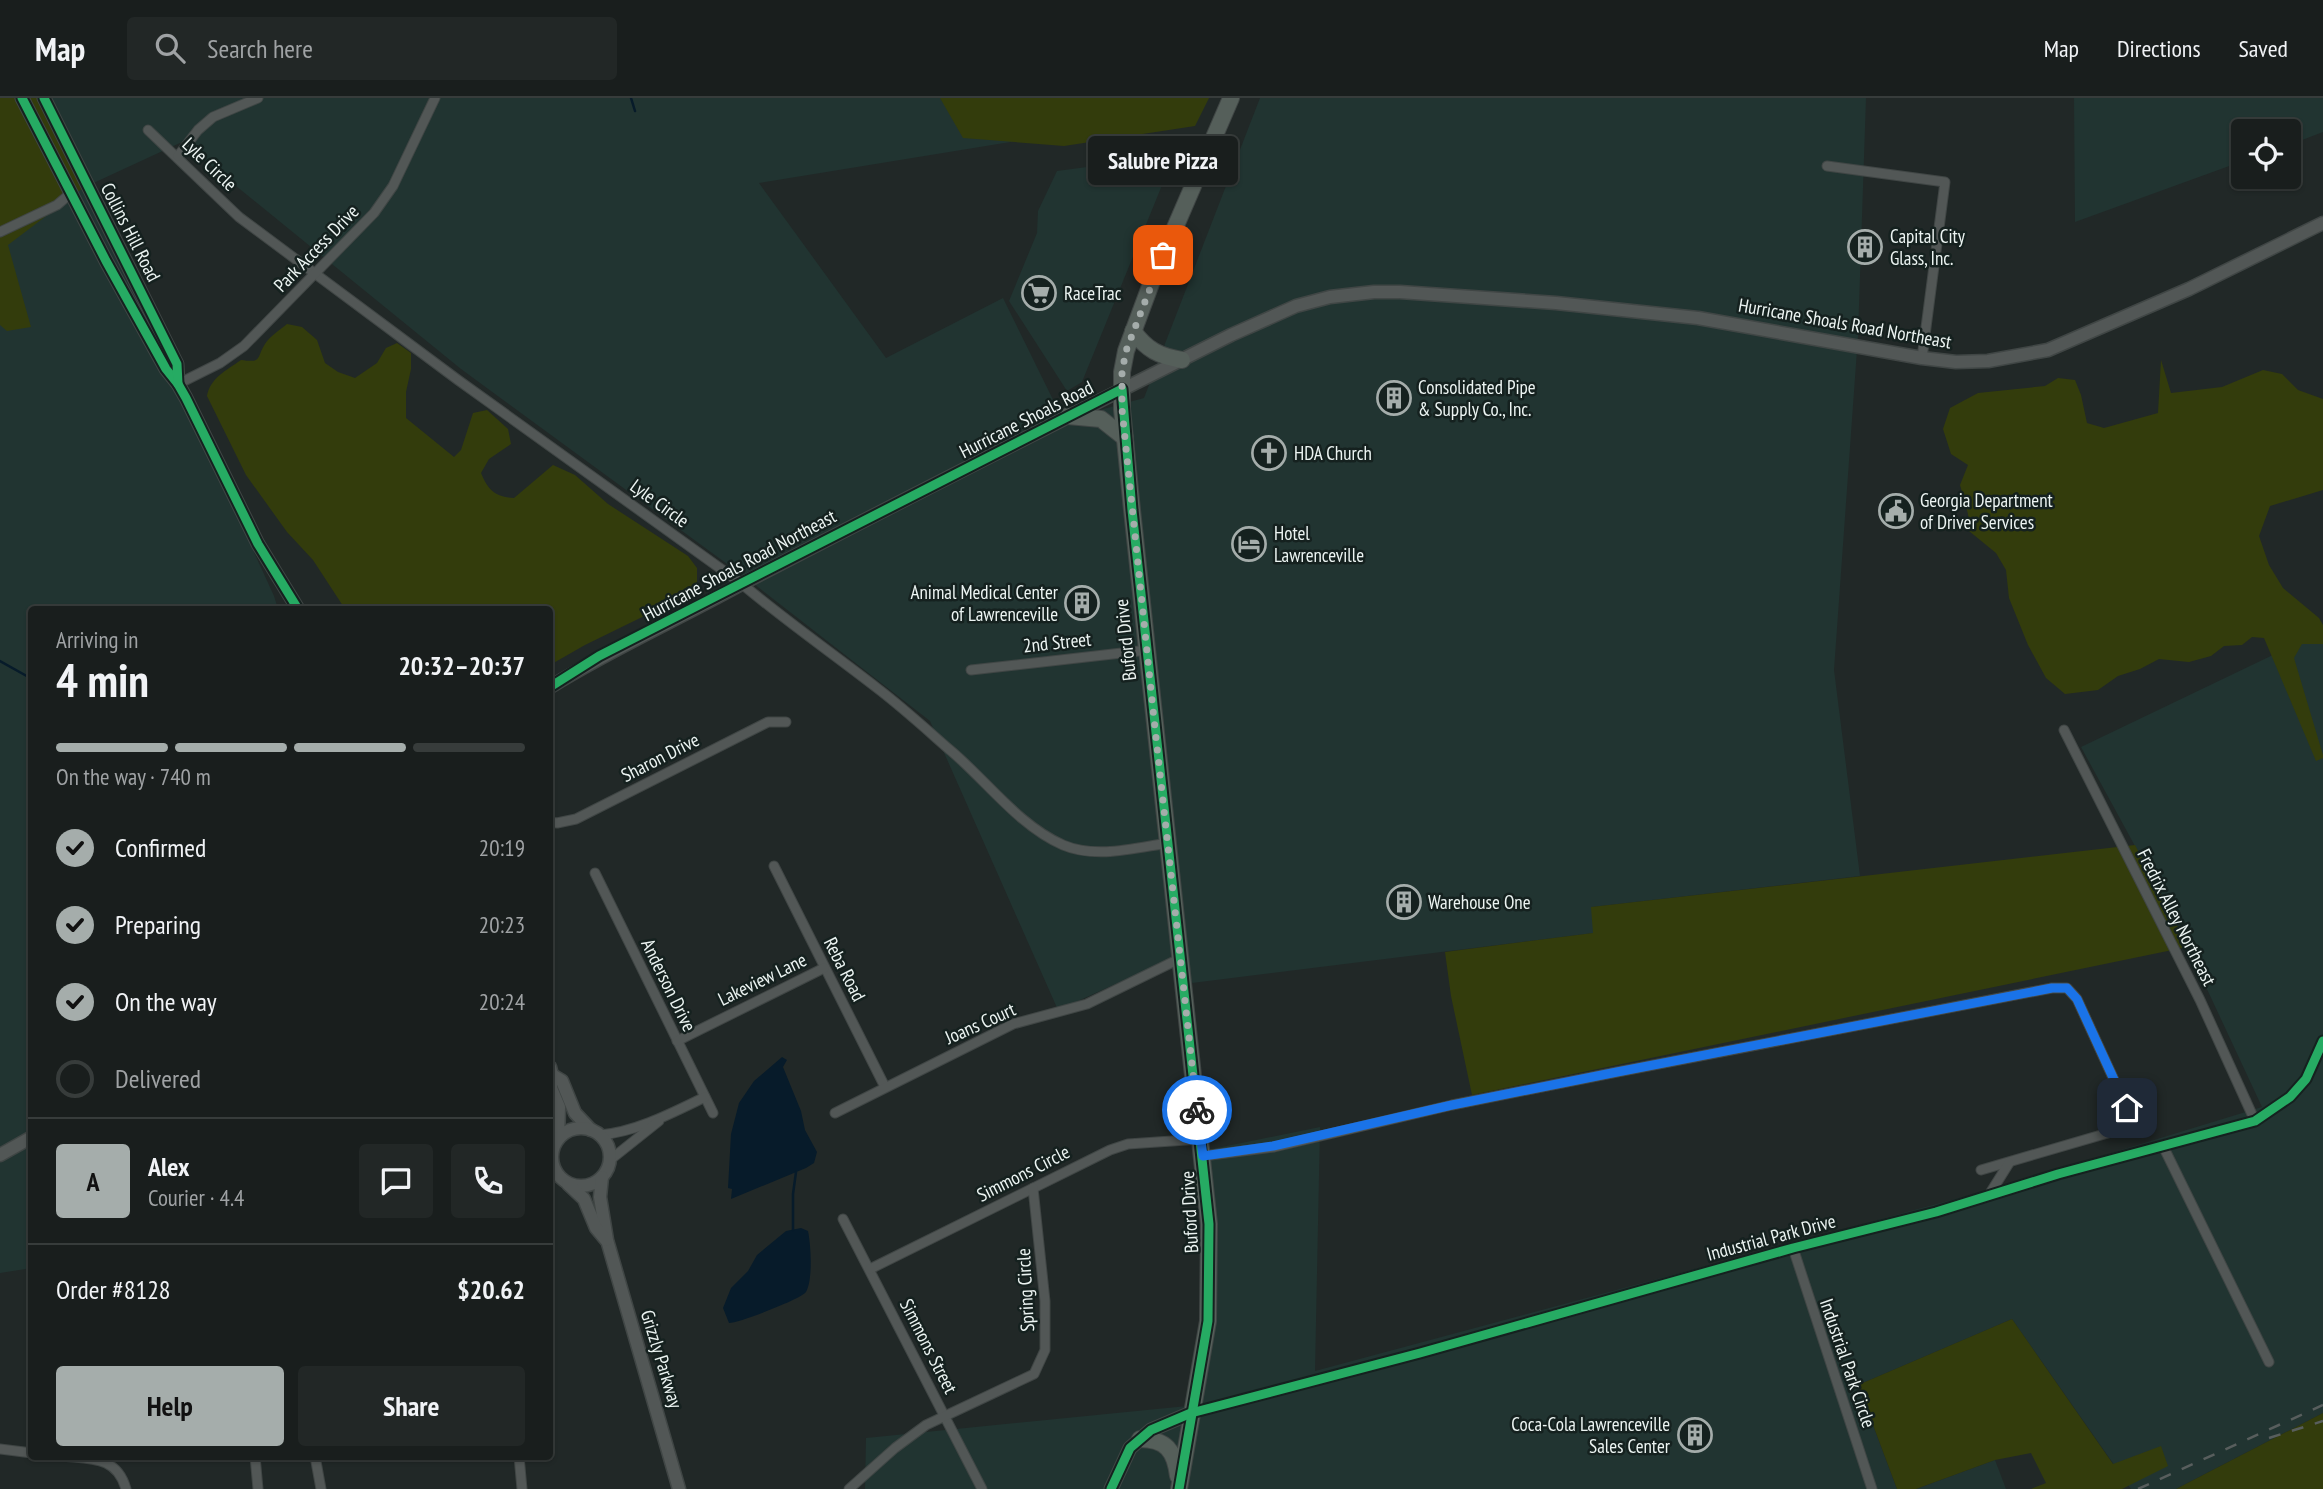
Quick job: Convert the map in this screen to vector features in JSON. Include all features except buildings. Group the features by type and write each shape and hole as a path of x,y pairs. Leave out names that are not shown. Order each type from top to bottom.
{"highway":[{"name":"Buford Drive","path":"1179,1489 1208,1321 1209,1224 1122,389 1126,351 1133,331 1231,98"},
{"path":"1133,331 1149,350 1161,356 1182,359"},
{"path":"1068,416 1101,418 1125,438"},
{"path":"1140,1439 1154,1439 1166,1446 1176,1461 1179,1489"}],"street":[{"name":"Collins Hill Road","path":"22,98 166,369 178,384 258,544 296,606"},
{"name":"Collins Hill Road","path":"44,98 177,363 178,384"},
{"path":"178,156 198,130 213,117 258,98"},
{"name":"Park Access Drive","path":"178,384 232,355 256,335 374,213 393,186 435,98"},
{"name":"Lyle Circle","path":"148,130 239,217 742,584 783,618 878,688 963,760 1024,819 1050,838 1063,845 1090,851 1168,843"},
{"path":"1827,166 1945,181 1922,358"},
{"path":"0,232 57,205 71,193"},
{"name":"Hurricane Shoals Road Northeast","path":"1460,295 1698,318 1922,358 1956,362 1987,361 2048,350 2189,289 2323,223"},
{"name":"Hurricane Shoals Road","path":"946,479 1182,359 1296,306 1330,297 1374,292 1460,295"},
{"name":"Hurricane Shoals Road Northeast","path":"553,685 599,656 946,479"},
{"name":"2nd Street","path":"971,670 1148,650"},
{"name":"Sharon Drive","path":"553,822 576,819 768,722 786,722"},
{"name":"Fredrix Alley Northeast","path":"2064,730 2200,1000 2255,1121"},
{"name":"Reba Road","path":"774,866 886,1087"},
{"name":"Anderson Drive","path":"595,873 713,1113"},
{"name":"Joans Court","path":"835,1113 1013,1024 1087,1004 1181,958"},
{"name":"Lakeview Lane","path":"677,1041 824,968"},
{"name":"Simmons Circle","path":"870,1269 1110,1150 1128,1144 1202,1148 1273,1146 1452,1105 1617,1072 2052,988 2067,988 2074,994 2130,1117 2130,1124 2125,1128 2009,1163"},
{"name":"Industrial Park Drive","path":"1191,1413 1420,1353 1793,1248 1936,1212 2059,1174 2255,1121 2290,1097 2306,1079 2323,1041"},
{"path":"553,1073 562,1081 575,1113 609,1150 610,1160"},
{"path":"553,1093 559,1107 554,1146"},
{"path":"554,1146 573,1129 617,1133 663,1118 705,1097"},
{"path":"553,1160 558,1178 585,1185 602,1177 610,1160 663,1118"},
{"path":"0,1155 28,1140"},
{"path":"2163,1146 2269,1362"},
{"path":"1981,1170 2009,1163"},
{"path":"1989,1195 2009,1163"},
{"name":"Grizzly Parkway","path":"602,1177 600,1197 607,1240 679,1489"},
{"name":"Grizzly Parkway","path":"558,1178 584,1199 596,1228 607,1240"},
{"name":"Spring Circle","path":"849,1489 895,1448 926,1425 1034,1374 1045,1350 1045,1301 1033,1188"},
{"name":"Simmons Street","path":"843,1219 982,1489"},
{"name":"Industrial Park Circle","path":"1793,1248 1872,1489"},
{"path":"1111,1489 1130,1448 1151,1430 1191,1413"},
{"path":"0,1449 28,1452"},
{"path":"88,1460 108,1463 122,1475 126,1489"},
{"path":"255,1460 258,1489"},
{"path":"316,1460 321,1489"},
{"path":"519,1460 522,1489"}],"shaded area":[{"path":"40,98 1000,98 1054,135 759,183 886,358 1003,298 1063,420 1144,398 1260,98 1866,98 1858,336 1834,670 1860,876 1592,907 1594,933 1184,984 1180,955 1058,1010 930,721 749,580 461,369 182,142 87,186 277,606 28,606 28,1269 0,1273 0,240"},
{"path":"2074,98 2323,98 2323,132 2301,140 2301,119 2231,119 2231,165 2075,222"},
{"path":"1132,161 1134,166 1160,165 1169,168 1082,382 1067,391 1009,301 1037,233 1038,211 1057,171"},
{"path":"2323,631 2323,1413 2176,1489 2131,1489 2012,1319 1858,1385 1897,1489 865,1489 866,1438 1187,1406 1215,1289 1207,1150 1320,1127 1315,1371 2000,1187 2262,1107 2172,914 2081,747"},
{"path":"1995,1460 2006,1489 1916,1489"}],"green space":[{"path":"0,98 40,98 87,185 8,245 31,327 7,331 0,325"},
{"path":"940,98 1209,98 1195,126 1064,146 963,138"},
{"path":"287,324 302,327 317,340 325,363 338,372 355,378 377,363 386,348 397,343 411,353 406,418 454,457 461,450 473,413 487,410 508,429 511,444 489,459 481,473 493,492 514,498 553,465 575,475 608,504 688,556 697,568 697,584 681,598 553,663 553,606 343,606 313,560 287,532 246,475 207,396 220,375 241,360 256,360 272,336"},
{"path":"2161,360 2171,393 2222,387 2263,370 2282,374 2298,390 2323,399 2323,490 2270,506 2259,536 2269,565 2283,588 2319,618 2323,625 2323,644 2302,644 2294,658 2323,755 2323,758 2316,761 2264,638 2252,637 2242,645 2224,646 2211,656 2189,662 2159,659 2118,676 2098,690 2065,694 2046,678 2028,645 2009,598 2006,570 1996,553 1969,531 1968,514 1960,485 1968,465 1951,454 1943,429 1950,408 1978,393 2045,386 2058,378 2075,380 2087,423 2104,428 2158,413"},
{"path":"2135,845 2187,947 1472,1095 1451,996 1445,952 1593,933 1591,907"},
{"path":"2012,1319 2113,1464 2161,1446 2168,1466 2122,1489 2031,1489 2046,1483 2031,1453 1995,1460 1916,1489 1897,1489 1858,1385"},
{"path":"2323,1413 2323,1489 2176,1489"}],"water":[{"path":"782,1057 787,1060 783,1067 801,1111 805,1130 817,1152 814,1163 731,1199 732,1189 728,1188 731,1134 739,1103 754,1081"},
{"path":"801,1228 808,1231 810,1245 810,1271 806,1292 769,1310 729,1323 723,1308 731,1288 748,1271 757,1255 786,1231"}],"waterway":[{"path":"631,98 635,111"},
{"path":"0,661 28,677"},
{"path":"793,1230 796,1172"}],"railway":[{"path":"2138,1489 2323,1405"},
{"path":"2269,1438 2323,1421"}],"cycle path":[{"path":"22,98 106,261 166,369 186,398 258,544 296,606"},
{"path":"44,98 177,364 178,384"},
{"path":"553,685 599,656 1122,389 1132,510 1209,1224 1208,1321 1179,1489"},
{"path":"1111,1489 1130,1448 1151,1430 1191,1413 1420,1353 1793,1248 1936,1212 2058,1174 2255,1121 2290,1097 2306,1079 2323,1041"}],"way so far":[{"path":"1163,255 1126,351 1122,372 1122,409 1197,1110"}],"place":[{"name":"Capital City Glass, Inc.","path":"1865,247"},
{"name":"Salubre Pizza","path":"1163,255"},
{"name":"RaceTrac","path":"1039,293"},
{"name":"Consolidated Pipe & Supply Co., Inc.","path":"1394,398"},
{"name":"HDA Church","path":"1269,453"},
{"name":"Georgia Department of Driver Services","path":"1896,511"},
{"name":"Hotel Lawrenceville","path":"1249,544"},
{"name":"Animal Medical Center of Lawrenceville","path":"1082,603"},
{"name":"Warehouse One","path":"1404,902"},
{"name":"Coca-Cola Lawrenceville Sales Center","path":"1695,1435"}],"route":[{"path":"1197,1110 1203,1156 1273,1146 1452,1105 2052,988 2067,988 2074,994 2127,1108"}]}
